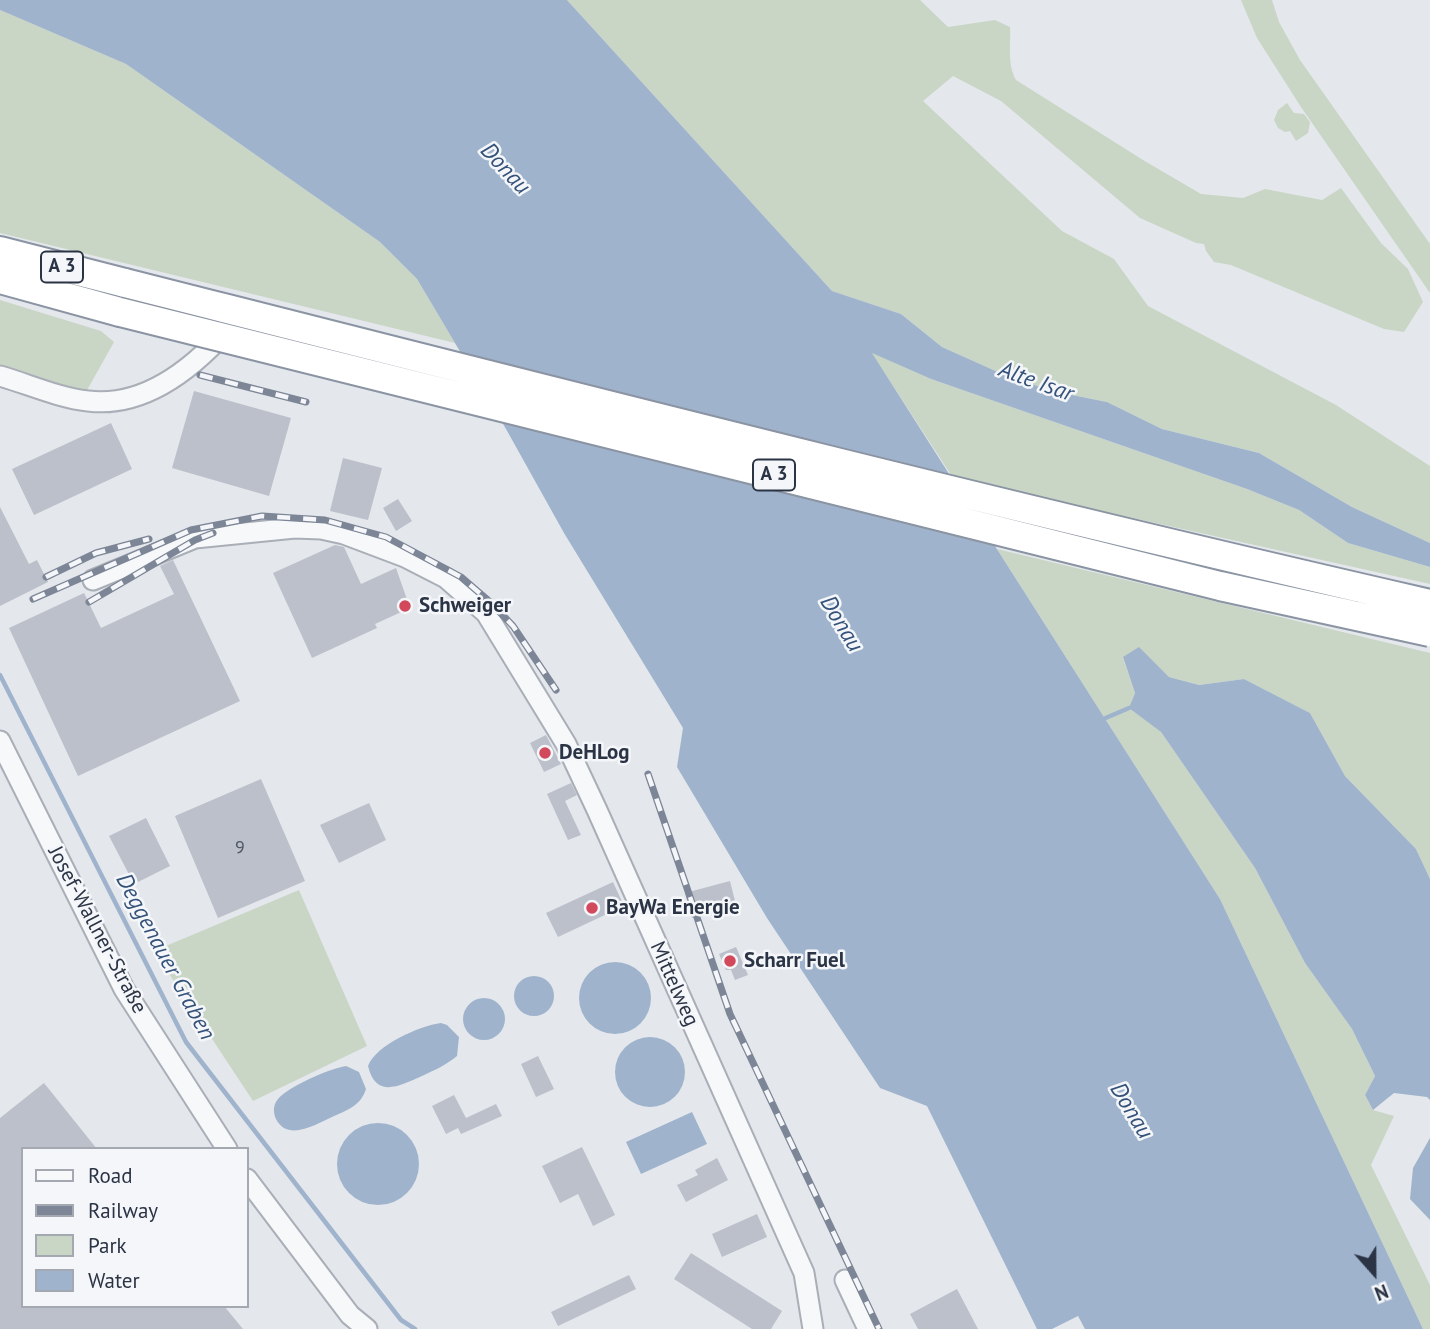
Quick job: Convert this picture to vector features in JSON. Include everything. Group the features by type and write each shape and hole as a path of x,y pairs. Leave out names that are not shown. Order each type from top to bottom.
{"highway":[{"name":"A 3","path":"0,251 864,469 1430,604"},
{"name":"A 3","path":"0,279 120,312 1220,586 1430,632"}],"street":[{"path":"0,376 90,402 123,399 145,393 176,377 205,354 250,304"},
{"name":"Mittelweg","path":"93,580 195,538 295,528 321,529 374,544 405,557 446,578 486,613 566,744 597,810 804,1273 813,1329"},
{"name":"Josef-Wallner-Straße","path":"0,741 124,989 226,1147"},
{"path":"248,1180 350,1315 368,1329"},
{"path":"845,1280 869,1329"}],"green space":[{"path":"567,0 920,0 948,27 995,20 1010,27 1010,61 1016,80 1201,194 1243,198 1265,189 1322,200 1341,188 1381,243 1408,269 1423,302 1404,332 1384,329 1231,265 1214,262 1204,244 1140,218 1001,101 953,76 923,101 1062,231 1114,259 1148,306 1336,405 1430,466 1430,543 1352,507 1259,453 1162,429 1107,402 1052,391 1000,373 942,347 901,314 832,291"},
{"path":"1241,0 1272,0 1279,22 1300,60 1430,244 1430,293 1301,107 1257,38"},
{"path":"0,10 126,64 380,242 417,279 455,343 0,233"},
{"path":"1287,103 1294,113 1304,114 1310,122 1308,133 1296,141 1290,131 1285,132 1278,128 1274,120 1278,110"},
{"path":"0,300 101,331 114,342 86,392 0,366"},
{"path":"871,352 931,379 1247,489 1299,510 1348,543 1430,567 1430,584 953,478"},
{"path":"997,549 1430,653 1430,879 1416,849 1345,776 1310,713 1244,679 1199,685 1169,677 1139,648 1123,658 1135,693 1130,708 1161,732 1255,868 1305,963 1352,1029 1375,1076 1365,1095 1373,1110 1394,1116 1371,1165 1430,1285 1430,1329 1423,1329 1220,899"},
{"path":"299,890 367,1046 253,1101 154,951"}],"water":[{"name":"Donau","path":"0,0 567,0 832,291 901,314 942,347 1000,373 1052,391 1107,402 1162,429 1259,453 1352,507 1430,543 1430,567 1348,543 1299,510 1247,489 931,379 872,353 1220,899 1423,1329 1085,1329 1078,1316 1052,1329 1037,1329 927,1106 880,1088 767,918 677,767 683,728 564,533 417,279 380,242 126,64 0,10"},
{"path":"1139,647 1169,677 1199,685 1244,679 1310,713 1345,776 1416,849 1430,879 1430,1100 1427,1097 1394,1093 1373,1110 1365,1095 1375,1076 1352,1029 1305,963 1255,868 1161,732 1129,708 1135,693 1123,657"},
{"path":"615,962 629,965 641,972 648,984 651,998 648,1012 641,1024 629,1031 615,1034 601,1031 589,1024 582,1012 579,998 582,984 589,972 601,965"},
{"path":"534,976 548,982 554,996 548,1010 534,1016 520,1010 514,996 520,982"},
{"path":"484,998 499,1004 505,1019 499,1034 484,1040 469,1034 463,1019 469,1004"},
{"path":"441,1023 447,1025 459,1037 457,1056 440,1067 397,1086 389,1087 377,1083 368,1066 380,1051 410,1032"},
{"path":"650,1037 675,1047 685,1072 675,1097 650,1107 625,1097 615,1072 625,1047"},
{"path":"346,1066 359,1072 366,1089 357,1103 344,1112 304,1129 288,1130 281,1126 274,1109 276,1101 283,1094 310,1079"},
{"path":"692,1112 707,1144 641,1174 626,1142"},
{"path":"378,1123 394,1127 407,1135 415,1148 419,1164 415,1180 407,1193 394,1201 378,1205 362,1201 349,1193 341,1180 337,1164 341,1148 349,1135 362,1127"},
{"path":"1430,1138 1430,1220 1410,1199 1413,1168"}],"building":[{"path":"194,391 291,418 269,496 172,468"},
{"path":"111,423 132,469 34,515 12,469"},
{"path":"343,458 382,468 368,520 330,511"},
{"path":"398,499 412,521 396,531 383,508"},
{"path":"0,507 29,564 37,560 48,582 0,606"},
{"path":"335,545 344,547 361,584 396,568 410,608 375,624 377,628 312,658 273,573"},
{"path":"173,560 240,701 78,776 9,628 84,593 101,628 174,594 160,566"},
{"name":"DeHLog","path":"546,735 561,764 544,772 530,743"},
{"path":"261,779 305,881 218,918 175,816"},
{"path":"571,783 577,795 565,801 581,835 568,840 547,794"},
{"path":"369,803 386,840 339,863 320,825"},
{"path":"146,818 170,866 134,884 109,836"},
{"path":"730,881 736,905 692,918 685,893"},
{"path":"613,882 624,906 558,937 546,913"},
{"path":"736,947 748,975 735,980 731,970 726,970 719,954"},
{"path":"538,1056 554,1089 536,1097 521,1064"},
{"path":"44,1083 95,1147 21,1147 21,1308 226,1308 243,1329 0,1329 0,1118"},
{"path":"454,1095 466,1118 496,1104 502,1116 461,1134 458,1128 446,1134 432,1106"},
{"path":"582,1147 615,1215 593,1226 578,1194 560,1203 542,1166"},
{"path":"717,1158 728,1180 686,1202 677,1185 698,1175 695,1170"},
{"path":"757,1214 767,1237 722,1257 712,1234"},
{"path":"691,1253 782,1311 771,1329 752,1329 674,1279"},
{"path":"629,1275 636,1289 558,1326 551,1312"},
{"path":"957,1289 978,1329 918,1329 910,1314"}],"waterway":[{"name":"Deggenauer Graben","path":"0,675 186,1042 401,1320 415,1329"},
{"path":"1101,720 1129,708"}],"railway":[{"path":"200,375 306,402"},
{"path":"33,599 191,530 262,516 325,520 386,537 461,577 513,626 556,690"},
{"path":"89,602 195,540 213,533"},
{"path":"46,577 96,553 149,539"},
{"path":"648,774 730,1014 879,1329"}],"place":[{"name":"Schweiger","path":"405,606"},
{"name":"DeHLog","path":"545,753"},
{"name":"BayWa Energie","path":"592,908"},
{"name":"Scharr Fuel","path":"730,961"}],"water label":[{"name":"Alte Isar","path":"1036,382"}]}
